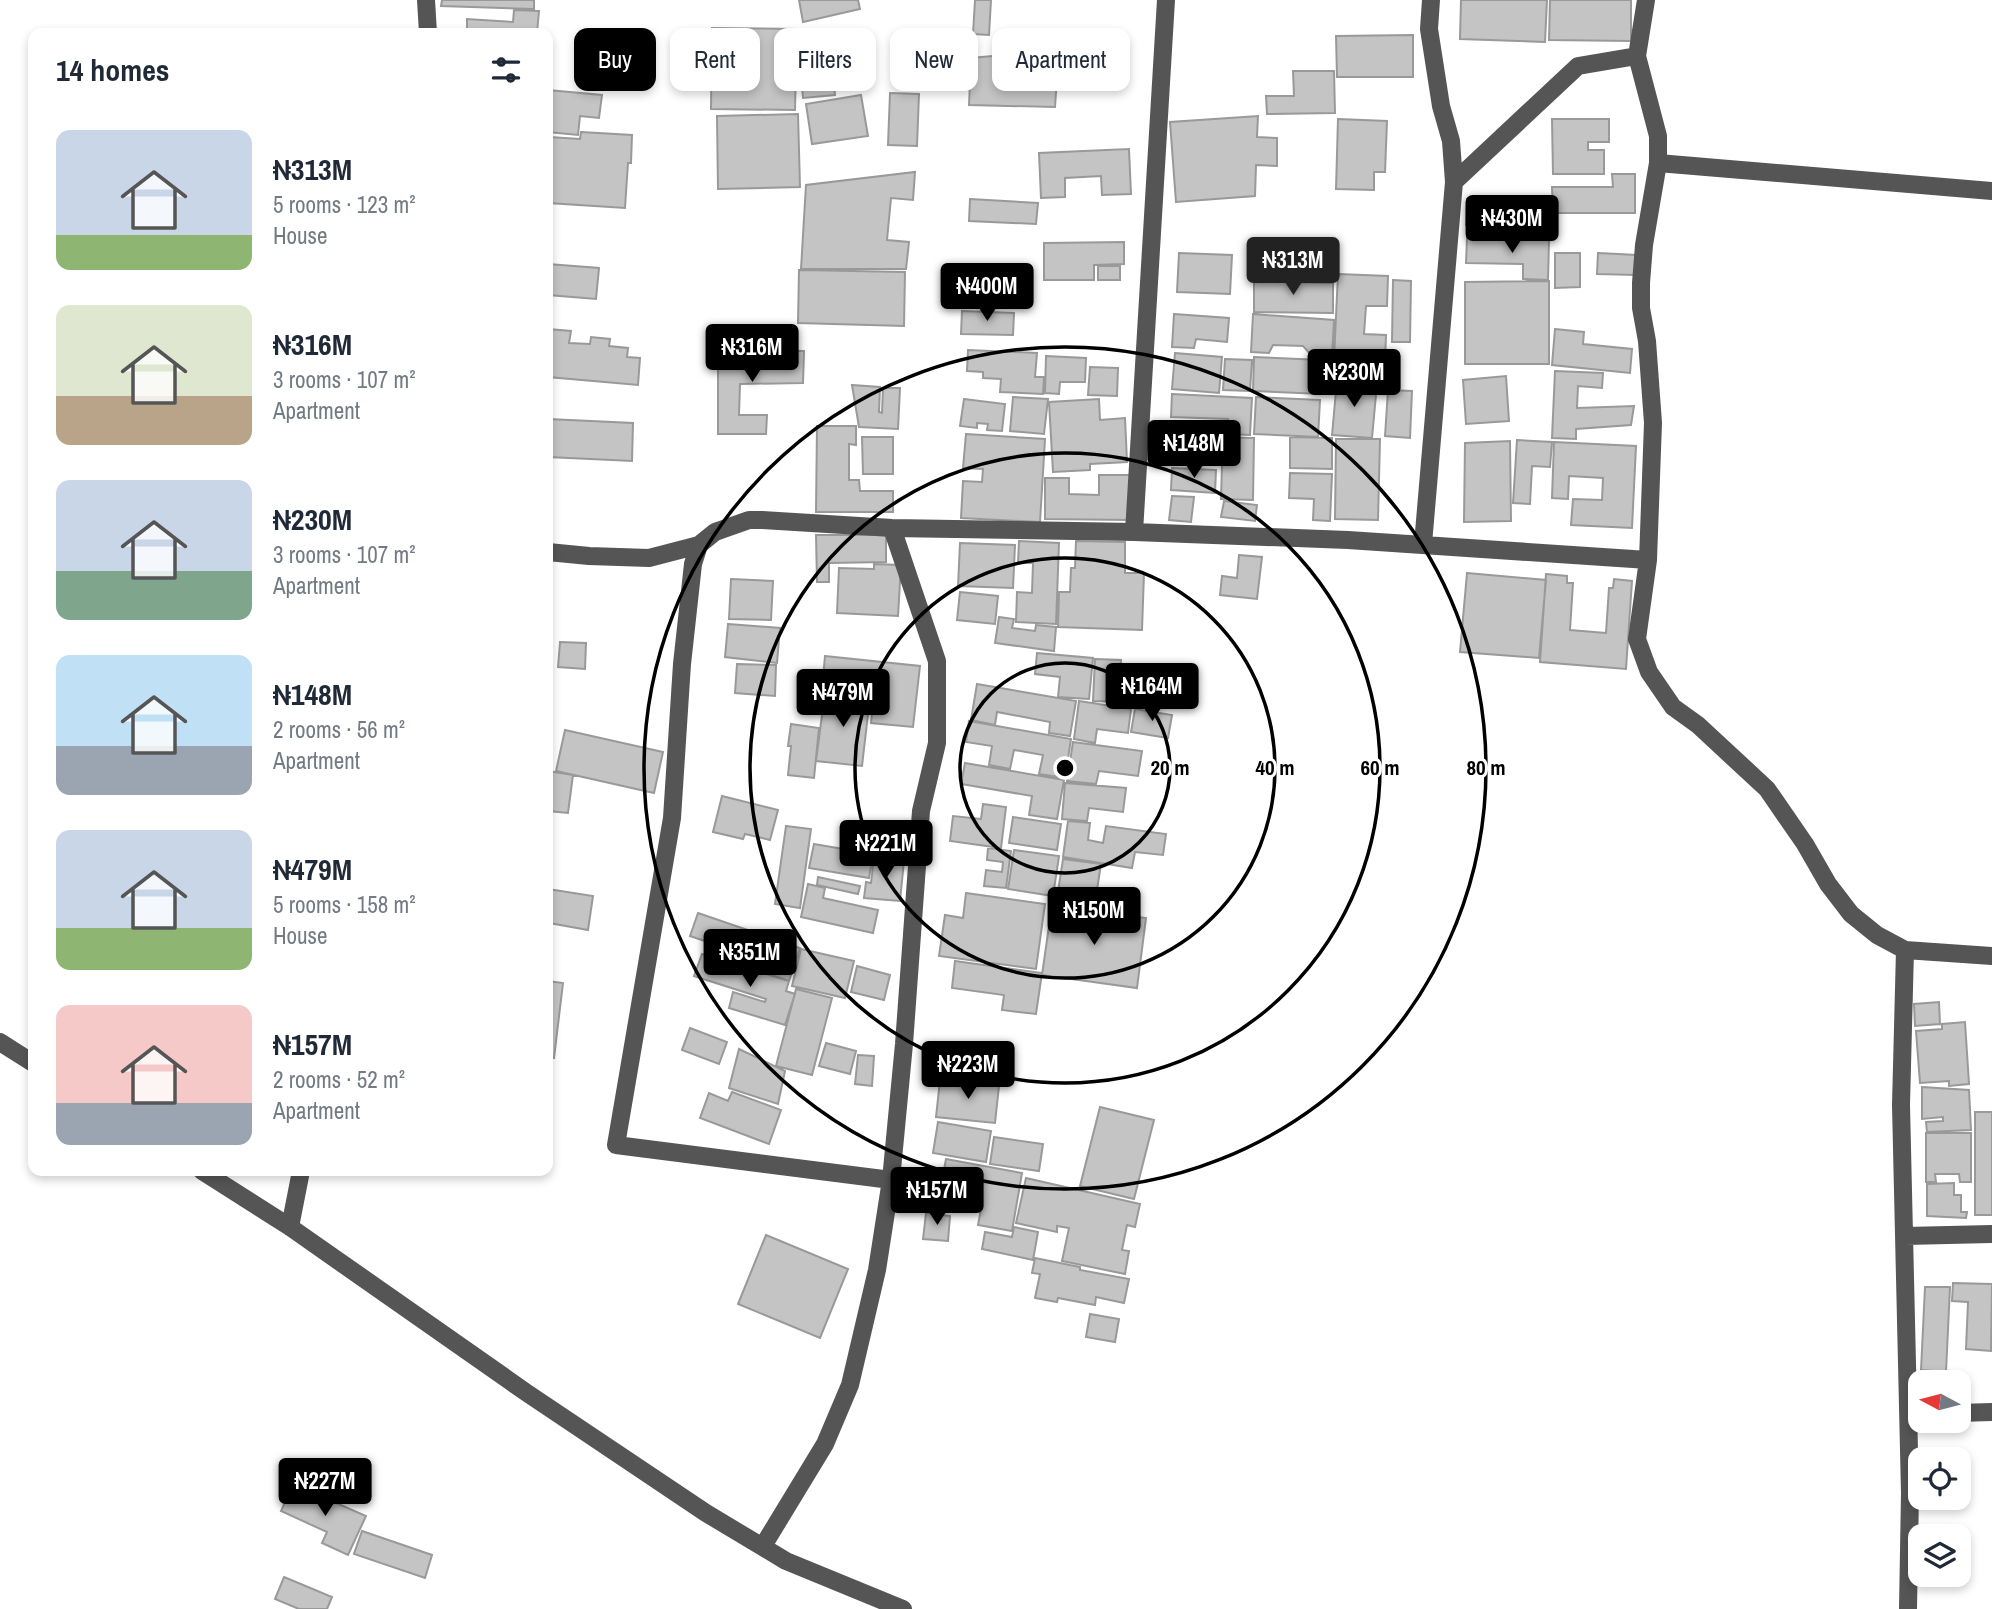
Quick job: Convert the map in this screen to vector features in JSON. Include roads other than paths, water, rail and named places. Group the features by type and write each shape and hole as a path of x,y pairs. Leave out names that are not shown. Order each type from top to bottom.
{"street":[{"path":"426,0 428,28"},
{"path":"1134,532 1166,0"},
{"path":"1423,544 1454,182 1451,141 1441,106 1429,29 1431,0"},
{"path":"1646,0 1637,56 1658,136 1658,163 1644,245 1641,283 1640,308 1647,341 1653,423 1648,560 1637,639 1649,672 1673,707 1698,725 1767,789 1805,844 1828,884 1851,914 1877,935 1905,950 1992,956"},
{"path":"1454,182 1578,66 1637,56"},
{"path":"1658,163 1992,191"},
{"path":"553,552 649,558 699,545 715,532 749,520 1423,544 1648,560"},
{"path":"763,1546 825,1444 850,1385 877,1270 891,1180 921,811 937,743 937,661 892,527"},
{"path":"699,545 693,564 682,664 671,818 616,1145 891,1180"},
{"path":"1905,950 1901,1105 1912,1370"},
{"path":"0,1042 28,1060"},
{"path":"210,1176 290,1227 527,1393 706,1513 786,1560 903,1609"},
{"path":"290,1227 301,1176"},
{"path":"1905,1236 1992,1234"},
{"path":"1971,1413 1992,1412"},
{"path":"1908,1609 1913,1433"}]}
